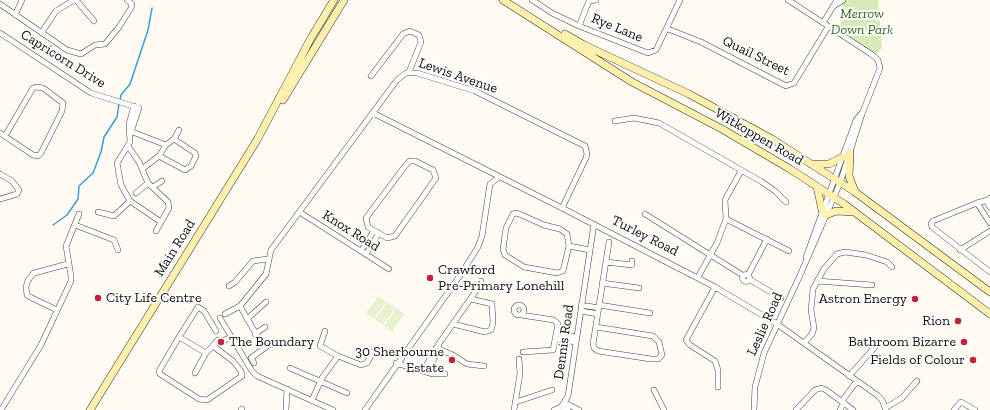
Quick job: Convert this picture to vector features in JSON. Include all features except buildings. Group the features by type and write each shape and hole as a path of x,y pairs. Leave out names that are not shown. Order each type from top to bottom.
{"main road":[{"name":"Main Road","path":"90,410 269,119 334,0"},
{"name":"Main Road","path":"269,119 278,109 344,0"},
{"name":"Witkoppen Road","path":"503,0 632,82 758,149 831,195 990,314"},
{"name":"Witkoppen Road","path":"512,0 577,41 709,105 811,164 855,192 990,292"},
{"path":"850,153 849,176 855,192"},
{"path":"811,164 829,164 843,157"},
{"path":"817,187 824,213 838,210 855,212"}],"street":[{"path":"15,15 22,0"},
{"path":"42,32 56,11 75,0 94,21"},
{"path":"0,4 67,50 75,53 85,53 96,45 104,46 119,27 132,5 127,0"},
{"name":"Rye Lane","path":"532,0 552,13 579,26 646,53 651,53 656,50 668,29"},
{"path":"579,26 588,1 596,0"},
{"path":"668,29 680,0"},
{"path":"788,0 878,60 880,68 862,114 850,153 837,181"},
{"path":"823,23 837,0"},
{"path":"834,6 842,0"},
{"name":"Quail Street","path":"668,29 701,42 786,86 794,83 828,26"},
{"path":"371,76 403,34 410,31 417,33 421,40 409,72"},
{"name":"Capricorn Drive","path":"0,33 84,89 112,100 136,107 131,133"},
{"name":"Lewis Avenue","path":"240,306 264,278 268,268 268,259 271,250 301,213 399,78 409,72 474,91 585,146 588,154 562,208"},
{"path":"0,133 34,155 39,155 62,111 63,103 43,88 33,88 5,136"},
{"name":"Turley Road","path":"373,113 715,286 777,324 880,397 885,409"},
{"path":"837,181 843,157 856,120 862,114"},
{"path":"615,121 634,118 659,123 768,186 786,202"},
{"path":"142,169 159,156 166,145 174,139 179,130"},
{"path":"161,222 130,201 121,185 117,167 118,159 128,146 131,133 166,145"},
{"path":"159,156 185,170 191,166 195,160 195,153 174,139"},
{"path":"128,146 136,156 148,183 169,205 156,231"},
{"path":"415,161 433,170 436,174 435,180 395,236 388,238 376,232 367,226 367,216 406,164 415,161"},
{"path":"698,277 711,255 726,219 725,202 741,171"},
{"path":"0,174 12,181 19,190 17,194 0,199"},
{"path":"365,410 396,363 422,330 478,247 482,236 490,184 499,177"},
{"path":"153,187 162,181"},
{"name":"Leslie Road","path":"754,410 755,387 760,363 801,273 837,181"},
{"path":"136,193 148,183"},
{"path":"990,207 989,199 933,221 931,224 932,227 960,250 990,272"},
{"path":"98,212 114,216 130,201"},
{"path":"977,203 990,223"},
{"name":"Knox Road","path":"301,213 389,269"},
{"path":"517,213 544,224 560,228 569,237 569,248 564,269 559,273 521,266 508,257 504,252 506,228 510,218 513,214 517,213"},
{"path":"1,410 41,346 70,281 71,276 66,246 80,214"},
{"path":"645,214 781,298"},
{"path":"726,219 789,251"},
{"name":"Dennis Road","path":"563,405 568,396 594,224"},
{"path":"75,225 114,240 118,250"},
{"path":"960,250 990,231"},
{"path":"361,251 376,232"},
{"path":"366,254 376,232"},
{"path":"747,276 767,239"},
{"path":"596,327 653,336 659,342 662,355 658,359 651,360 596,350 593,344 609,242"},
{"path":"569,248 590,251"},
{"path":"804,343 813,331 811,306 813,289 824,269 840,252 866,254 887,262 892,267"},
{"path":"229,286 235,282 252,261 268,259"},
{"path":"606,262 632,265 632,261"},
{"path":"57,310 30,297 27,294 26,287 28,280 34,273 68,264"},
{"path":"425,372 438,348 471,299 481,281"},
{"path":"817,281 872,285"},
{"path":"602,282 639,288"},
{"path":"715,286 686,340 690,345 715,361 718,370 718,387"},
{"path":"453,324 485,332 491,330 493,323 492,304 471,299"},
{"path":"247,319 266,302"},
{"path":"225,314 240,306 264,348"},
{"path":"216,331 204,311 198,307 159,371 160,374 203,400 208,399 242,376 241,371 234,361 218,342"},
{"path":"581,308 650,313"},
{"path":"521,314 554,320 558,324 554,348 551,351 523,352"},
{"path":"220,318 255,374 333,410"},
{"path":"255,334 265,327"},
{"path":"325,331 320,346 338,356 361,365 367,362 373,352"},
{"path":"195,372 206,352 218,342 230,335"},
{"path":"556,336 576,340"},
{"path":"179,337 206,352"},
{"path":"254,363 251,358 274,341"},
{"path":"849,376 875,347"},
{"path":"438,348 467,364 484,366"},
{"path":"312,400 320,381 338,356"},
{"path":"514,410 520,374 519,359"},
{"path":"396,363 425,372 445,374"},
{"path":"290,368 347,393"},
{"path":"840,410 843,402 857,381"},
{"path":"885,409 902,398 917,381"},
{"path":"286,410 287,389"},
{"path":"796,410 817,389 824,389 853,410"},
{"path":"516,402 552,390"},
{"path":"654,390 664,410"},
{"path":"954,410 961,402 975,410"},
{"path":"554,410 563,405 579,410"},
{"path":"563,405 568,410"}],"green space":[{"name":"Merrow Down Park","path":"844,0 878,0 882,47 877,55 837,29 844,18 841,4"},
{"path":"378,296 386,302 374,319 366,313"},
{"path":"387,302 395,308 383,325 375,320"},
{"path":"396,308 404,314 392,332 384,326"}],"waterway":[{"path":"120,100 121,95 130,84 148,30 152,8"},
{"path":"53,225 67,215 78,199 79,186 93,173 101,152 104,137 117,117 119,104"}],"place":[{"name":"Crawford Pre-Primary Lonehill","path":"430,278"},
{"name":"City Life Centre","path":"98,298"},
{"name":"Astron Energy","path":"915,299"},
{"name":"Rion","path":"958,321"},
{"name":"The Boundary","path":"221,342"},
{"name":"Bathroom Bizarre","path":"964,342"},
{"name":"30 Sherbourne Estate","path":"452,360"},
{"name":"Fields of Colour","path":"973,360"}]}
